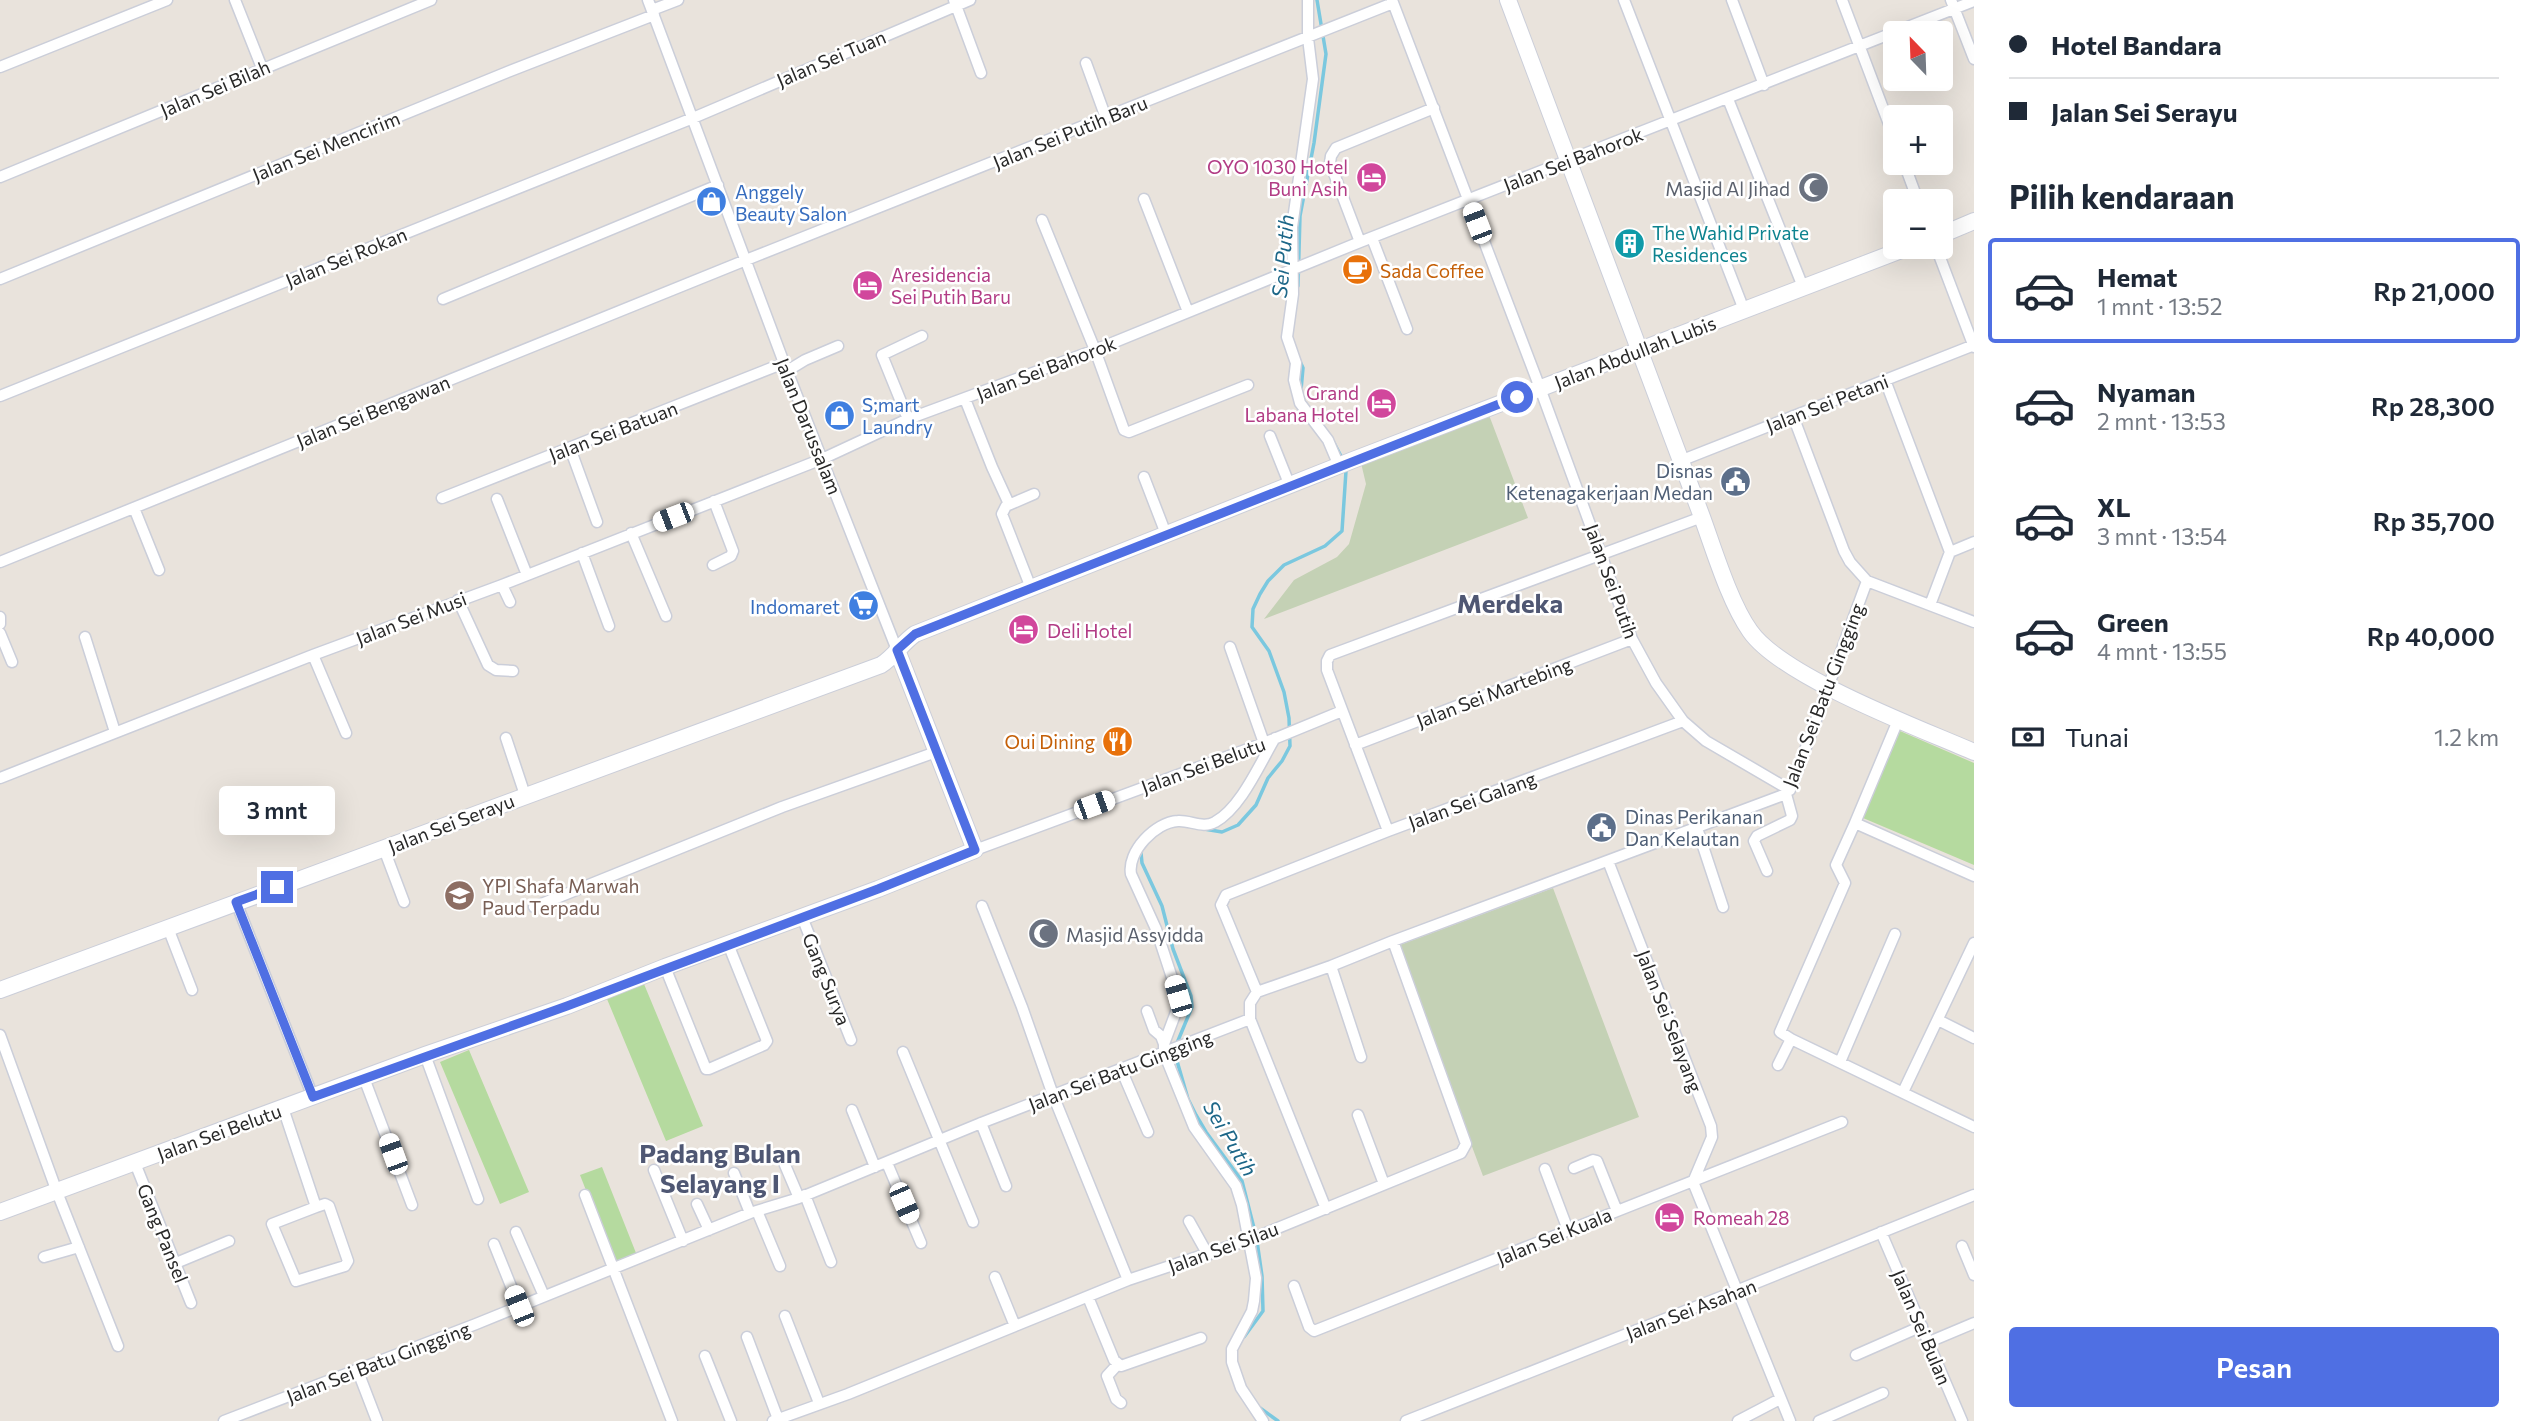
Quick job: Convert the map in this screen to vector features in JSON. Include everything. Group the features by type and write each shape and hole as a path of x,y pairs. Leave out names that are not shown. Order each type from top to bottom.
{"street":[{"path":"0,67 167,0"},
{"path":"234,0 262,68"},
{"name":"Jalan Sei Bilah","path":"0,177 430,0"},
{"name":"Jalan Sei Mencirim","path":"0,279 509,71 651,8 678,0"},
{"name":"Jalan Sei Tuan","path":"693,118 955,3 970,0"},
{"path":"1308,0 1308,38 1313,79 1292,227 1297,267 1287,337 1296,363 1295,387 1302,407 1328,440 1339,466"},
{"path":"1508,0 1570,160 1680,461 1749,631 1782,660 1828,687 1974,752"},
{"path":"1624,0 1744,310"},
{"path":"1732,0 1764,85"},
{"path":"1842,0 1883,109"},
{"name":"Jalan Sei Bahorok","path":"822,460 908,419 1095,350 1360,242 1764,85 1952,4 1974,1"},
{"name":"Jalan Sei Putih Baru","path":"746,260 1393,2"},
{"name":"Jalan Sei Putih","path":"1393,2 1632,639 1656,683 1683,721 1706,741 1788,792"},
{"path":"955,3 981,73"},
{"path":"1952,4 1974,60"},
{"name":"Jalan Darussalam","path":"651,8 785,367 975,850"},
{"path":"1086,64 1106,118"},
{"path":"1728,99 1803,287"},
{"path":"1360,242 1330,163 1331,156 1336,148 1433,108"},
{"name":"Jalan Sei Rokan","path":"0,396 693,118"},
{"path":"443,299 718,185"},
{"path":"1144,199 1188,312"},
{"path":"1042,220 1126,432 1248,385"},
{"path":"1953,229 1974,221"},
{"path":"1372,238 1407,329"},
{"name":"Jalan Abdullah Lubis","path":"897,650 915,634 1339,466 1883,257"},
{"path":"1941,259 1974,346"},
{"name":"Jalan Sei Bengawan","path":"0,562 746,260"},
{"path":"908,419 882,355 922,336"},
{"name":"Jalan Sei Batuan","path":"442,498 838,346"},
{"name":"Jalan Sei Petani","path":"1680,461 1974,346"},
{"path":"1885,380 1950,552 1930,605"},
{"path":"965,399 1009,504"},
{"path":"1793,416 1850,562 1867,581 1974,622"},
{"path":"1270,436 1290,486"},
{"path":"569,448 597,522"},
{"name":"Jalan Sei Musi","path":"0,778 822,460"},
{"path":"1144,477 1166,534"},
{"path":"1031,588 1002,517 1004,508 1009,504 1034,494"},
{"path":"497,499 527,575"},
{"path":"713,565 731,556 733,551 714,501"},
{"path":"134,508 159,570"},
{"path":"1388,831 1327,670 1330,655 1702,517"},
{"path":"631,533 666,616"},
{"path":"1950,552 1974,542"},
{"path":"582,553 609,626"},
{"name":"Jalan Sei Batu Gingging","path":"1257,992 1331,967 1393,941 1788,792 1867,581"},
{"path":"502,585 510,602"},
{"path":"458,600 488,665 496,670 513,671"},
{"path":"0,617 0,624"},
{"path":"0,633 12,662"},
{"path":"85,637 115,732"},
{"name":"Jalan Sei Martebing","path":"1355,745 1632,639"},
{"path":"1166,1049 1177,1012 1178,996 1156,929 1131,874 1131,860 1148,837 1161,827 1179,821 1208,825 1223,816 1252,779 1272,739 1230,647"},
{"name":"Jalan Sei Serayu","path":"0,990 881,665 897,650"},
{"path":"313,655 346,733"},
{"name":"Jalan Sei Belutu","path":"0,1212 425,1055 498,1032 1342,711"},
{"path":"1899,718 1836,865 1845,883 1781,1029 1782,1034 1791,1039 1974,1127"},
{"name":"Jalan Sei Galang","path":"1257,992 1222,905 1226,895 1388,831 1683,721"},
{"path":"506,738 525,796"},
{"path":"534,907 782,807 936,752"},
{"path":"1767,871 1754,841 1757,836 1790,820 1792,816 1788,792"},
{"path":"1855,823 1974,876"},
{"path":"1697,828 1723,907"},
{"path":"384,849 404,902"},
{"name":"Jalan Sei Selayang","path":"1608,861 1711,1126 1712,1137 1693,1182"},
{"path":"236,902 313,1097"},
{"path":"982,906 1053,1095 1128,1280"},
{"name":"Gang Surya","path":"802,917 851,1040"},
{"path":"168,928 192,989"},
{"path":"1840,1062 1895,934"},
{"name":"Jalan Sei Silau","path":"775,1420 803,1416 819,1403 848,1394 1128,1280 1264,1234 1461,1153 1466,1144 1393,941"},
{"path":"1903,1092 1974,943"},
{"path":"665,968 706,1069 709,1069 764,1045 767,1041 728,944"},
{"path":"1331,967 1361,1056"},
{"path":"1257,992 1250,1003 1250,1020 1326,1209"},
{"path":"1147,1011 1154,1030 1161,1036 1194,1127 1236,1186 1256,1278 1252,1311 1232,1349 1232,1362 1241,1388 1263,1421"},
{"name":"Jalan Sei Batu Gingging","path":"224,1421 754,1212 777,1207 1166,1049 1188,1045 1250,1020"},
{"path":"1938,1020 1974,1038"},
{"path":"0,1035 57,1192 118,1346"},
{"path":"1778,1065 1791,1039"},
{"path":"903,1052 973,1222"},
{"path":"425,1055 478,1199"},
{"path":"1121,1069 1148,1132"},
{"path":"364,1078 412,1205"},
{"path":"283,1108 316,1207"},
{"path":"852,1110 875,1167"},
{"path":"1358,1115 1384,1184"},
{"name":"Jalan Sei Kuala","path":"1294,1286 1309,1327 1314,1331 1842,1122"},
{"path":"981,1123 1006,1186"},
{"path":"782,1158 831,1262"},
{"path":"1574,1168 1593,1160 1597,1161 1617,1211"},
{"name":"Gang Pansel","path":"135,1163 191,1303"},
{"path":"887,1163 921,1243"},
{"path":"1545,1169 1568,1230"},
{"path":"654,1170 683,1241"},
{"path":"734,1172 780,1266"},
{"path":"1693,1182 1790,1421"},
{"path":"585,1195 672,1421"},
{"name":"Jalan Sei Asahan","path":"1406,1421 1736,1292 1974,1195"},
{"path":"327,1204 329,1206 348,1261 345,1266 296,1281 272,1224 316,1207 327,1204"},
{"path":"697,1204 709,1230"},
{"path":"1189,1221 1208,1255"},
{"path":"516,1232 544,1296"},
{"name":"Jalan Sei Bulan","path":"1881,1232 1962,1421"},
{"path":"176,1263 229,1241"},
{"path":"494,1244 519,1306"},
{"path":"1962,1246 1974,1275"},
{"path":"44,1257 79,1247"},
{"path":"995,1277 1014,1326"},
{"path":"1088,1297 1118,1364 1125,1366 1201,1338"},
{"path":"785,1316 819,1403"},
{"path":"1929,1342 1974,1323"},
{"path":"1856,1355 1922,1326"},
{"path":"747,1338 775,1420"},
{"path":"705,1356 731,1421"},
{"path":"1118,1364 1107,1376 1116,1399 1121,1403"},
{"path":"357,1369 377,1421"},
{"path":"1819,1421 1883,1393"},
{"path":"1738,1421 1780,1399"}],"green space":[{"path":"1489,415 1528,518 1264,619 1294,580 1337,557 1349,544 1366,484 1361,463"},
{"path":"1900,731 1974,763 1974,865 1863,818"},
{"path":"1553,888 1639,1117 1483,1176 1397,946"},
{"path":"644,984 703,1126 666,1141 607,999"},
{"path":"469,1050 529,1192 500,1204 440,1062"},
{"path":"602,1167 636,1253 614,1262 580,1175"}],"waterway":[{"name":"Sei Putih","path":"1298,286 1300,216 1314,143 1326,54 1317,0"},
{"name":"Sei Putih","path":"1298,357 1303,368 1301,390"},
{"name":"Sei Putih","path":"1334,443 1342,458"},
{"name":"Sei Putih","path":"1204,829 1222,832 1238,825 1256,805 1268,778 1290,746 1284,692 1269,651 1252,627 1253,609 1268,581 1284,565 1325,546 1342,531 1346,471"},
{"name":"Sei Putih","path":"1141,853 1142,863 1162,906 1173,949 1191,996 1192,1007 1177,1043"},
{"name":"Sei Putih","path":"1177,1061 1188,1099 1196,1115 1242,1181 1255,1232"},
{"name":"Sei Putih","path":"1244,1337 1263,1311 1257,1241"},
{"name":"Sei Putih","path":"1260,1408 1278,1421"}],"place":[{"name":"OYO 1030 Hotel Buni Asih","path":"1371,177"},
{"name":"Masjid Al Jihad","path":"1813,188"},
{"name":"Anggely Beauty Salon","path":"712,202"},
{"name":"The Wahid Private Residences","path":"1629,243"},
{"name":"Sada Coffee","path":"1357,270"},
{"name":"Aresidencia Sei Putih Baru","path":"868,285"},
{"name":"Grand Labana Hotel","path":"1382,403"},
{"name":"S;mart Laundry","path":"839,415"},
{"name":"Disnas Ketenagakerjaan Medan","path":"1736,481"},
{"name":"Indomaret","path":"863,606"},
{"name":"Deli Hotel","path":"1024,630"},
{"name":"Oui Dining","path":"1118,741"},
{"name":"Dinas Perikanan Dan Kelautan","path":"1602,827"},
{"name":"YPI Shafa Marwah Paud Terpadu","path":"459,896"},
{"name":"Masjid Assyidda","path":"1043,934"},
{"name":"Romeah 28","path":"1670,1217"}],"district":[{"name":"Merdeka","path":"1510,602"},
{"name":"Padang Bulan Selayang I","path":"720,1167"}],"route":[{"path":"277,887 236,902 313,1097 431,1053 506,1029 878,889 975,850 897,650 905,641 915,634 1517,397"}]}
